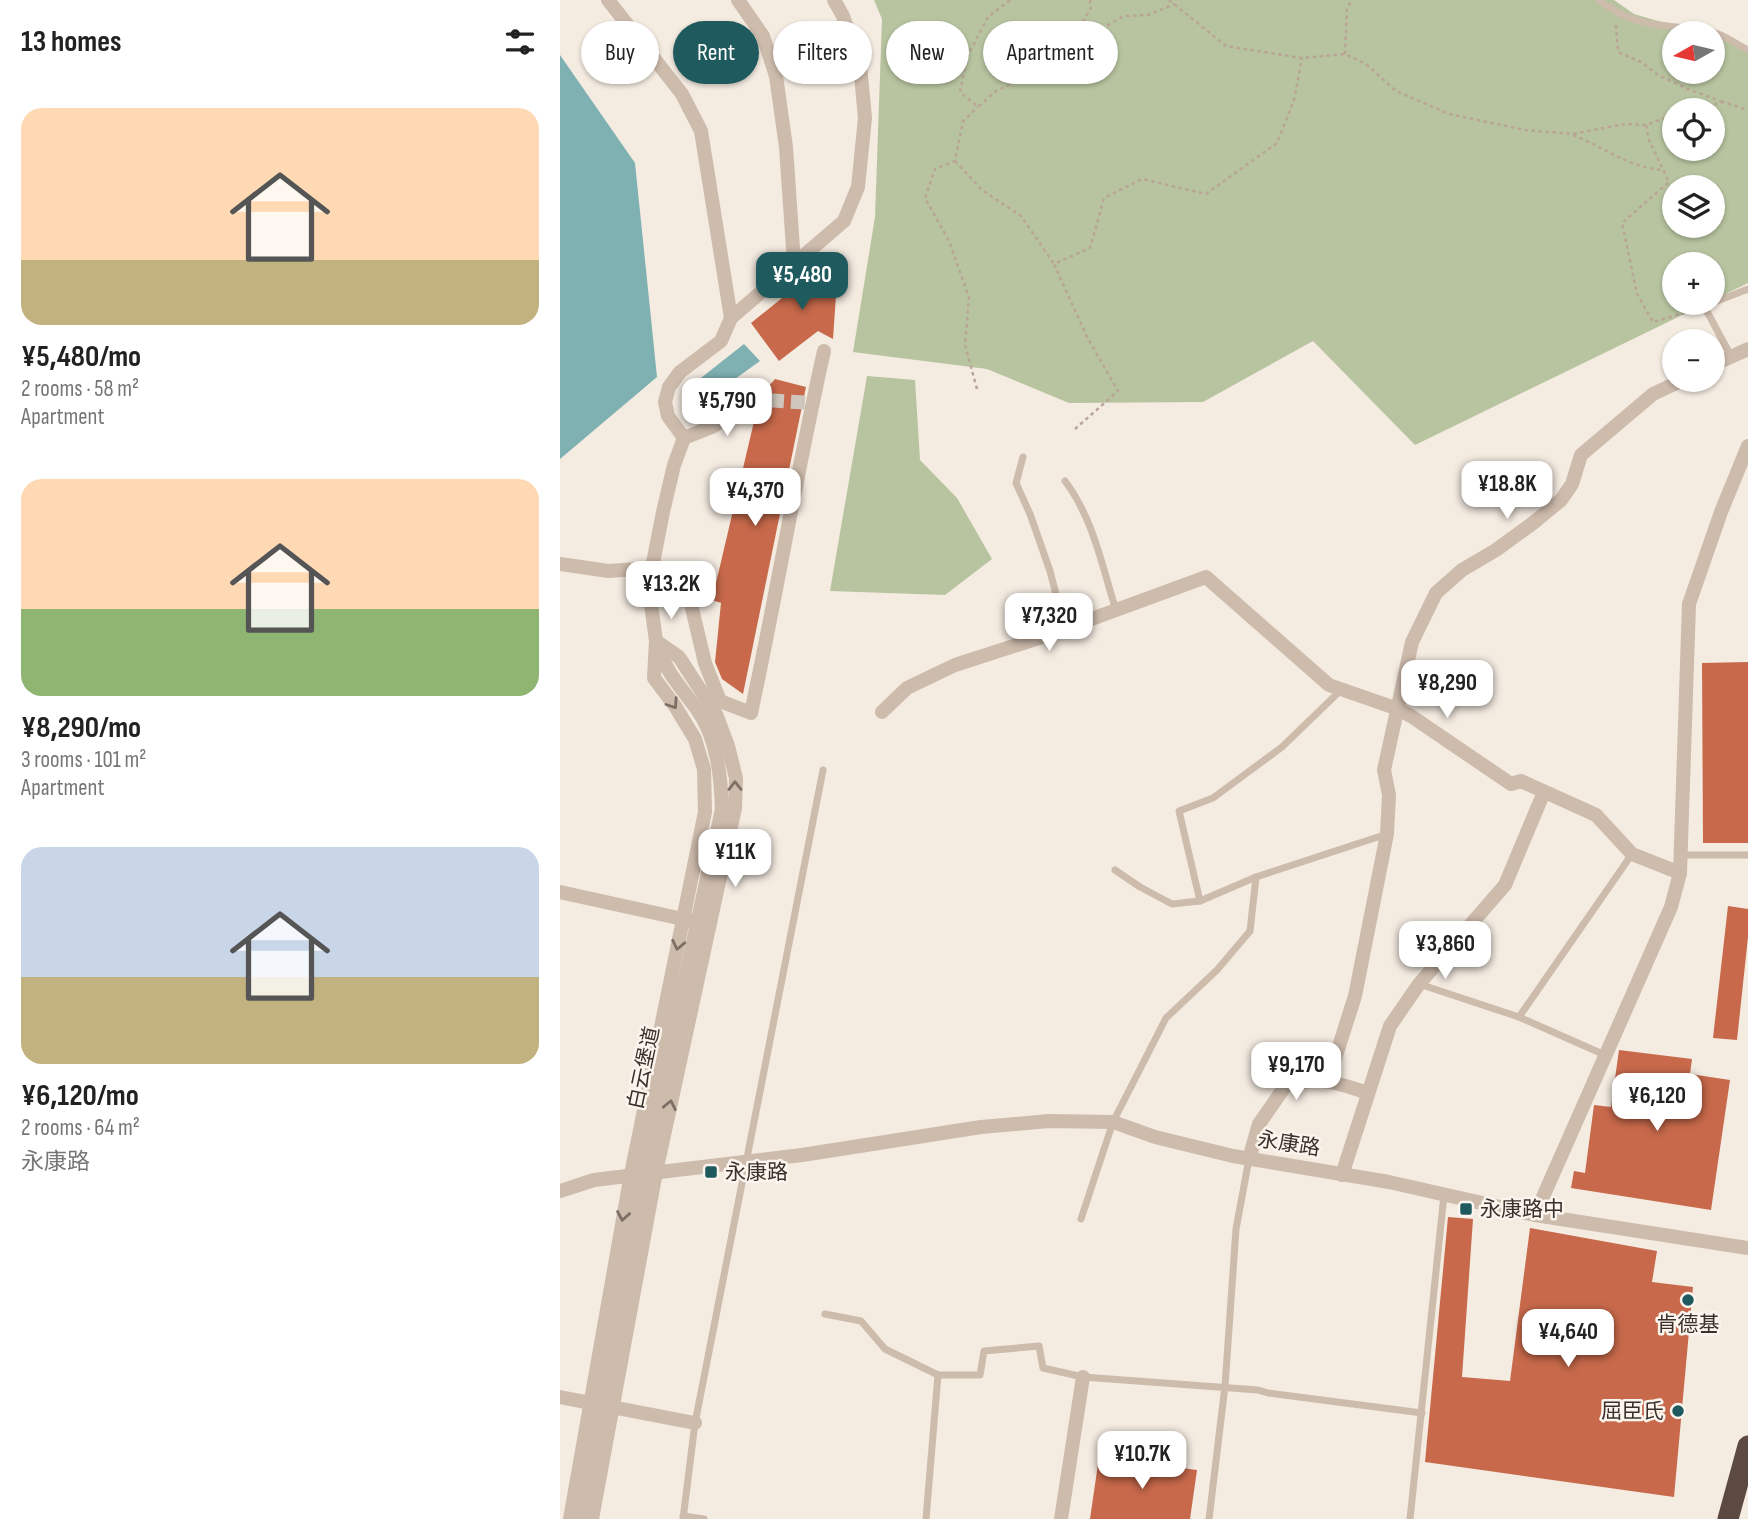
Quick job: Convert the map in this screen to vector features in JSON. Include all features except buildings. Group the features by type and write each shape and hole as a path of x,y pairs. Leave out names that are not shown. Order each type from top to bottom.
{"highway":[{"path":"1728,1519 1748,1446"}],"street":[{"path":"608,0 682,94 701,131 731,318"},
{"path":"738,0 762,36 776,76 786,147 794,263"},
{"path":"684,438 668,416 665,402 668,387 680,372 721,341 731,318 844,220 859,187 864,118 860,65 843,16 834,0"},
{"path":"1725,359 1748,349"},
{"path":"560,564 608,570 652,568 690,600 705,663 720,701 751,713 779,582 801,449 824,351"},
{"path":"1328,1081 1356,996 1387,834 1389,795 1384,770 1412,642 1436,593 1462,570 1496,550 1561,500 1572,484 1581,455 1662,390"},
{"path":"684,438 713,426 749,399"},
{"path":"570,1519 631,1174 705,812 705,769 695,739 654,678 656,641 651,604 652,568 666,500 684,438"},
{"path":"1535,1215 1671,907 1679,873 1689,604 1721,512 1748,446"},
{"path":"881,712 907,688 955,665 1065,629 1206,577 1329,685 1398,709 1511,784 1521,781 1596,815 1632,854 1679,873"},
{"path":"592,1519 656,1172 735,808 736,778 729,746 716,714 679,657 656,641"},
{"name":"白云堡道","path":"582,1519 649,1144 722,809 718,761 709,735 699,710 665,668 656,641"},
{"path":"1342,1175 1390,1026 1419,984 1505,885 1544,792"},
{"path":"560,892 710,925"},
{"path":"1249,1159 1259,1125 1286,1085 1311,1078 1368,1093"},
{"name":"永康路","path":"560,1191 594,1180 631,1174 802,1155 981,1127 1049,1121 1113,1122 1155,1137 1249,1159 1342,1175 1535,1215 1748,1248"},
{"path":"1061,1519 1083,1377"},
{"path":"560,1397 695,1423"}],"lane":[{"path":"1600,0 1615,12 1647,25 1712,31 1748,50"},
{"path":"1725,298 1748,289"},
{"path":"1709,315 1731,356"},
{"path":"1023,457 1016,484 1030,514 1050,571 1065,629"},
{"path":"1065,481 1079,500 1089,524 1116,610"},
{"path":"1200,901 1179,811 1213,798 1282,747 1341,689"},
{"path":"704,1519 683,1517 695,1423 823,769"},
{"path":"1115,870 1172,904 1200,901 1256,877 1387,834"},
{"path":"1519,1017 1632,854"},
{"path":"1679,855 1748,855"},
{"path":"1081,1219 1113,1122 1166,1018 1217,970 1250,931 1256,877"},
{"path":"1419,984 1519,1017 1606,1055"},
{"path":"1209,1519 1225,1386 1236,1229 1249,1159"},
{"path":"1410,1519 1444,1195"},
{"path":"825,1314 861,1321 885,1349 938,1375 980,1374 984,1351 1039,1346 1043,1368 1083,1377 1225,1386 1422,1413"},
{"path":"926,1519 938,1375"}],"path":[{"path":"978,107 960,92 967,57 988,17 1010,0"},
{"path":"1083,21 1091,8 1090,0"},
{"path":"1169,0 1226,46 1302,58 1345,54 1366,64 1396,91 1449,114 1525,130 1572,134 1625,124 1646,125 1662,119"},
{"path":"1345,54 1347,8 1352,0"},
{"path":"1115,21 1124,16 1148,15 1175,4"},
{"path":"1615,12 1618,52 1641,62 1658,75 1712,98"},
{"path":"1055,264 1090,248 1104,198 1142,179 1206,194 1277,143 1294,100 1302,58"},
{"path":"955,160 963,121 996,91 1011,84"},
{"path":"1725,103 1748,110"},
{"path":"1646,125 1649,140 1669,182 1622,223 1637,294 1653,322 1675,315"},
{"path":"1572,134 1602,147 1627,163 1646,169 1663,170"},
{"path":"955,160 982,190 1021,216 1055,264 1087,337 1118,391 1075,429"},
{"path":"955,160 935,169 925,198 948,241 969,297 965,345 977,389"}],"green space":[{"path":"874,0 1614,0 1634,14 1662,22 1662,84 1726,84 1726,41 1748,48 1748,283 1725,294 1725,252 1662,252 1662,315 1682,315 1415,445 1313,341 1203,402 1069,403 987,369 853,352 875,217 882,19"},
{"path":"867,376 915,380 920,460 957,498 992,559 945,595 830,591"}],"water":[{"path":"560,55 635,163 657,377 560,459"},
{"path":"744,344 760,361 735,379 735,388 715,402 695,405 692,385"}],"tunnel":[{"path":"749,399 812,403"}],"place":[{"name":"永康路","path":"711,1172"},
{"name":"永康路中","path":"1466,1209"},
{"name":"肯德基","path":"1688,1300"},
{"name":"屈臣氏","path":"1678,1411"}]}
